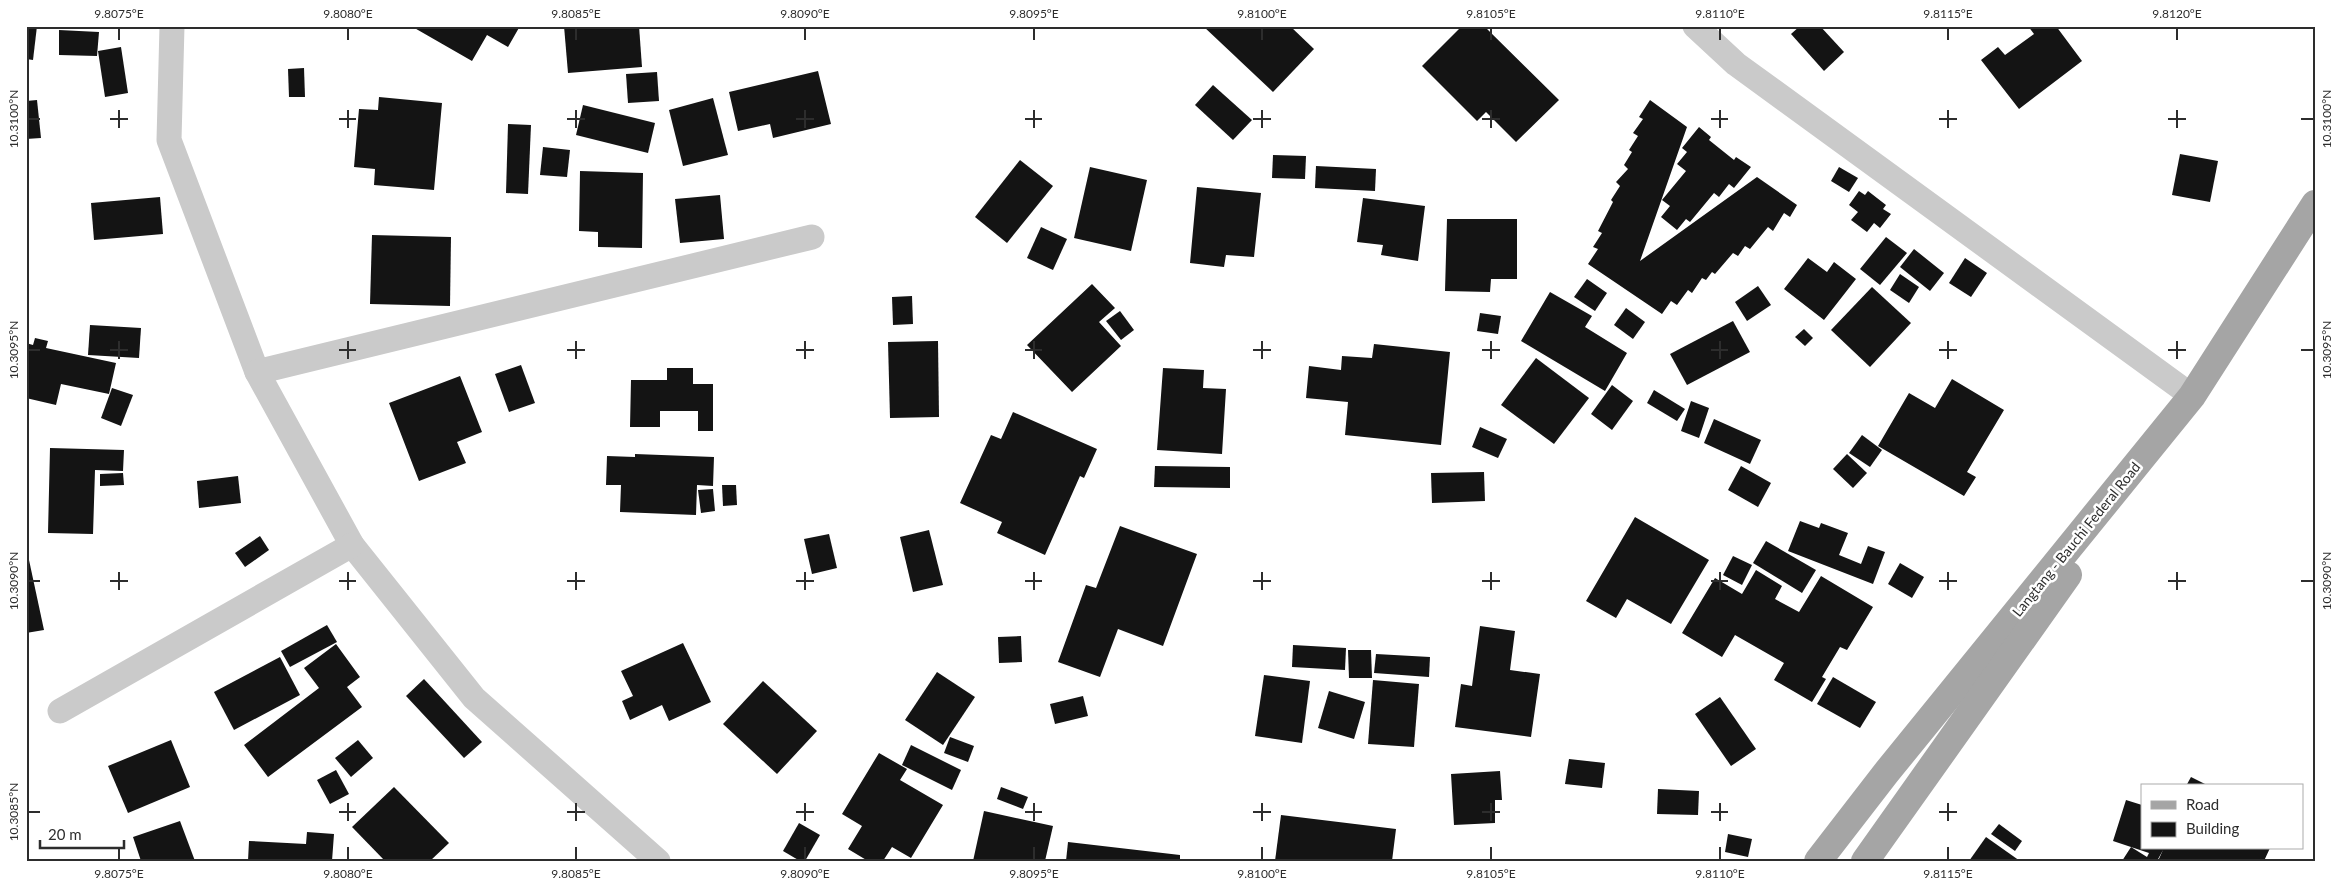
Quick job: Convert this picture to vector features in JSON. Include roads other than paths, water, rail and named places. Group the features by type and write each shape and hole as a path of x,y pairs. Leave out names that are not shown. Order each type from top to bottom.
{"main road":[{"name":"Langtang - Bauchi Federal Road","path":"1818,861 1886,773 2192,396 2315,204"},
{"name":"Langtang - Bauchi Federal Road","path":"1865,861 2315,229"}],"street":[{"path":"172,26 169,140 257,372 352,545 474,698 658,861"},
{"path":"1695,26 1736,64 2192,396"},
{"path":"257,372 812,237"},
{"path":"60,711 352,545"}]}
